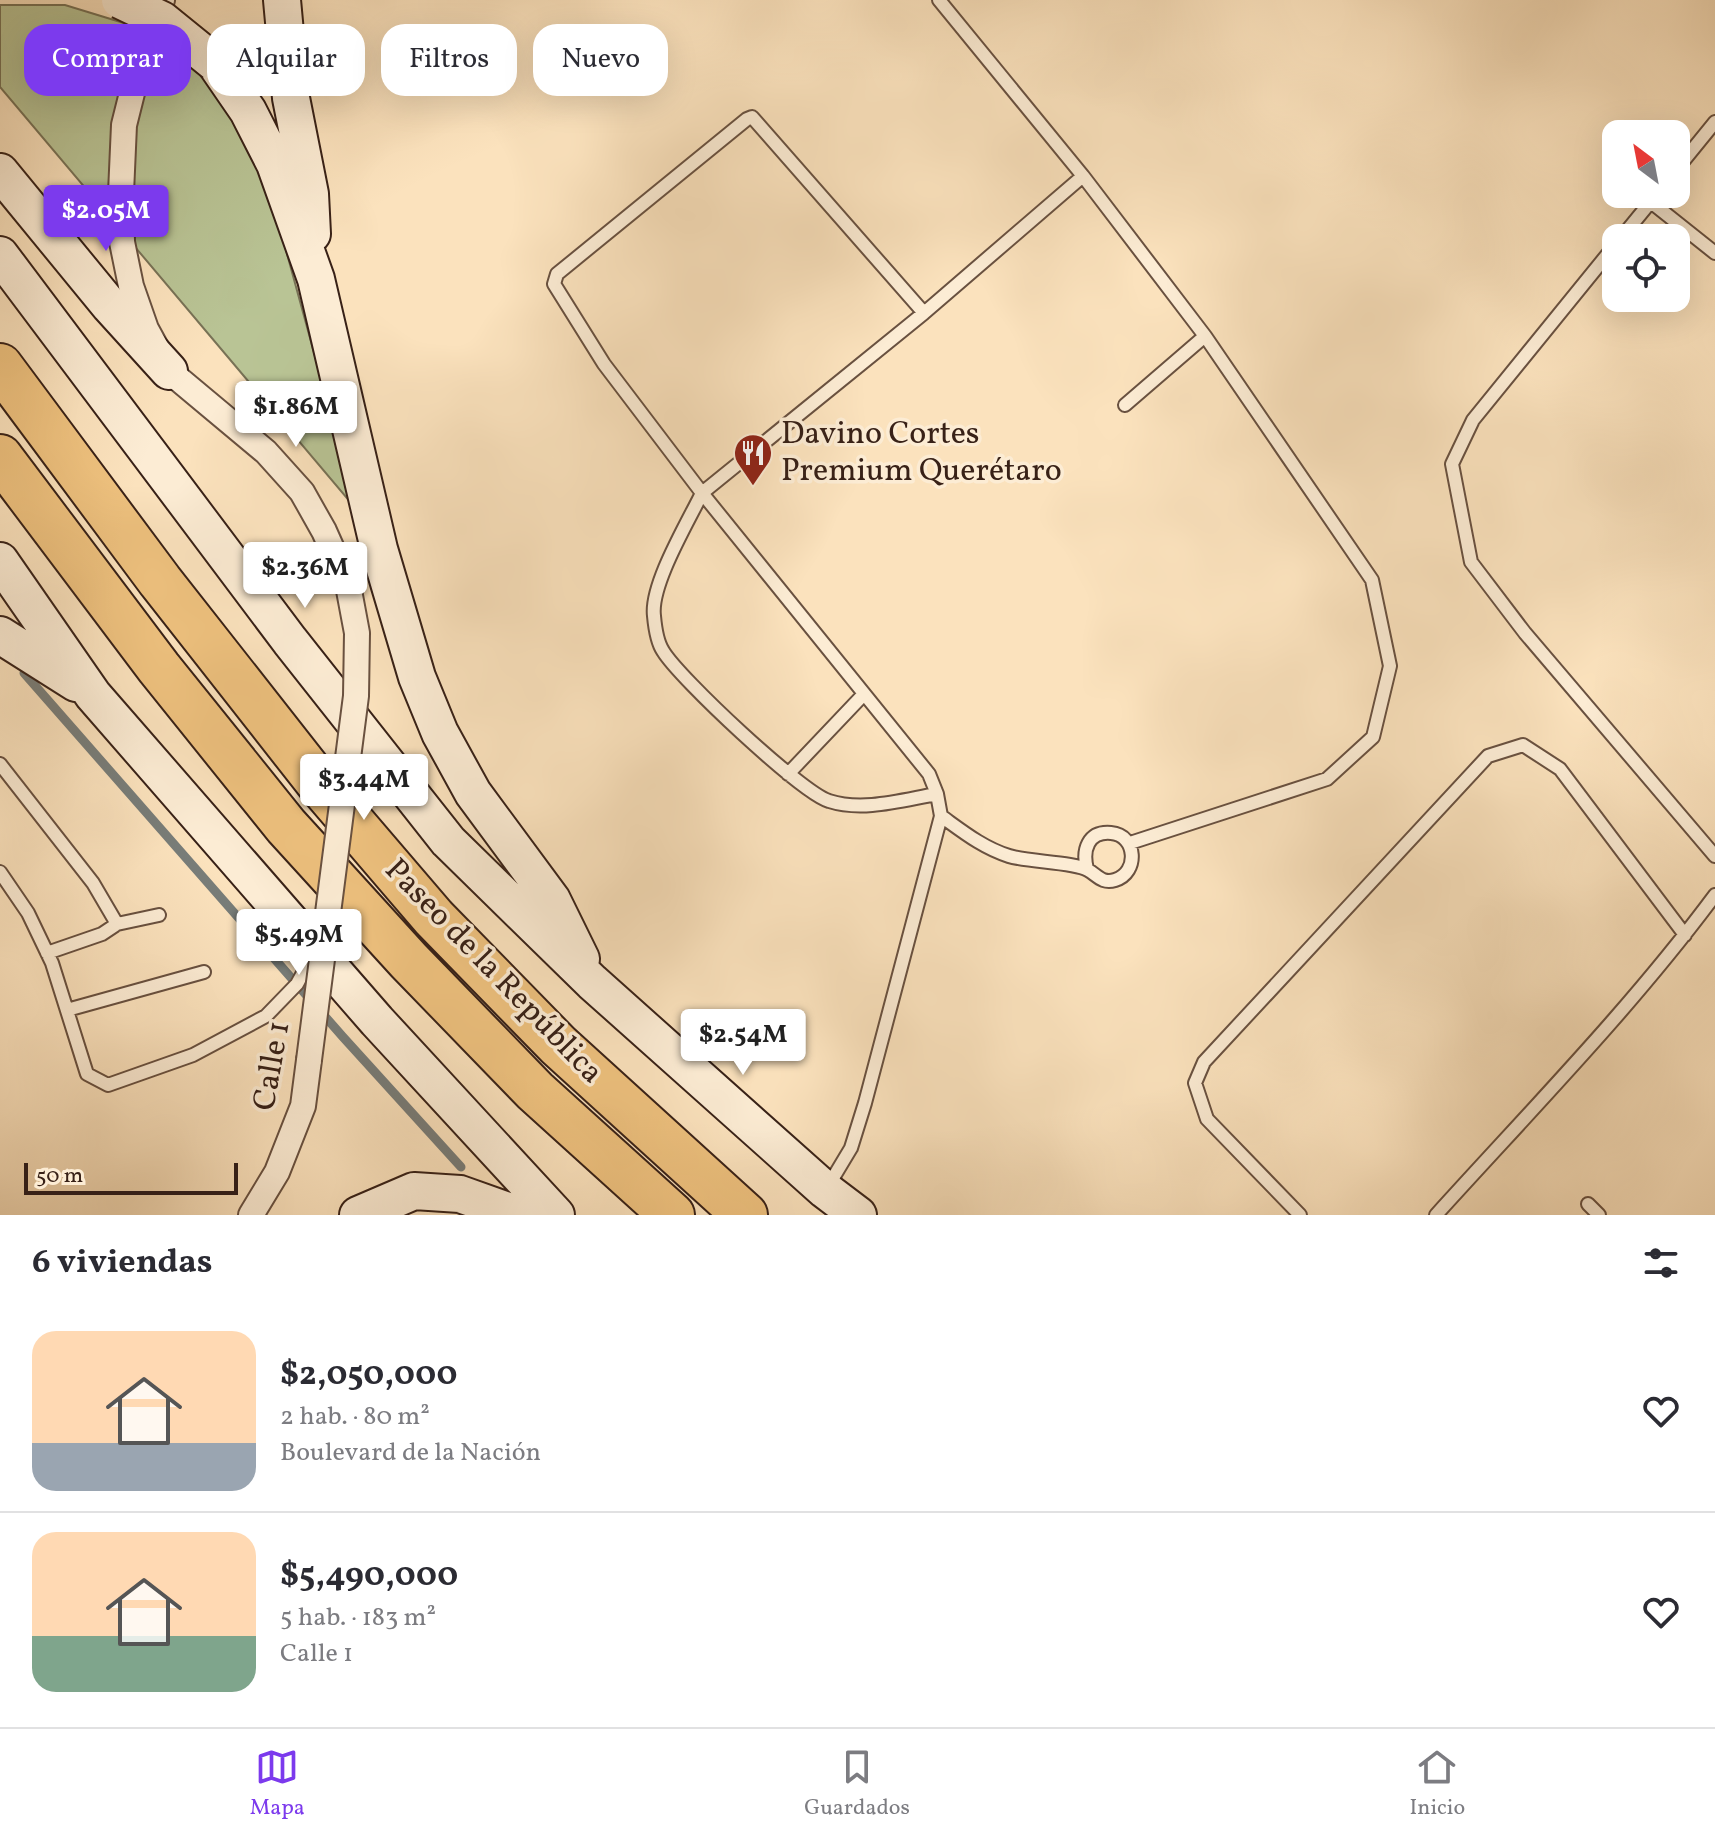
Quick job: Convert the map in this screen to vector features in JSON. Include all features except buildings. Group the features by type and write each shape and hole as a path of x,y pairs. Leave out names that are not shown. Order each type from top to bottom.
{"highway":[{"name":"Paseo de la República","path":"0,366 207,641 321,786 434,918 558,1045 745,1215"},
{"name":"Paseo de la República","path":"0,457 159,668 286,826 409,961 535,1091 672,1215"}],"main road":[{"path":"120,0 162,20 215,63 248,111 275,164 316,279 379,549 417,677 440,733 473,793 552,900 592,982"},
{"path":"282,0 291,98 310,194 316,279"},
{"path":"0,172 110,306 169,371"},
{"path":"0,255 290,641 448,841 592,982 825,1190 858,1215"},
{"path":"0,561 93,695 377,1021 556,1215"},
{"path":"0,635 93,695"},
{"path":"358,1215 414,1191 460,1194 519,1215"}],"street":[{"path":"162,0 140,61 124,125 121,205 122,242 131,286 146,329 169,371"},
{"name":"Calle 1","path":"169,371 266,452 302,492 324,531 348,585 357,633 356,696 303,1106 277,1172 251,1215"}],"lane":[{"path":"939,0 1083,176 1205,336 1372,580 1390,666 1373,737 1327,779 1130,843"},
{"path":"825,1190 851,1148 861,1118 941,816 937,794 929,774 702,493 604,364 554,284 557,274 752,117 924,313"},
{"path":"1690,153 1715,122"},
{"path":"937,794 851,806 825,801 788,774 676,671 660,648 653,613 658,585 702,493 924,313 1083,176"},
{"path":"1633,224 1646,208"},
{"path":"1665,208 1715,253"},
{"path":"1602,261 1473,420 1452,464 1471,562 1535,645 1715,856"},
{"path":"1125,405 1205,336"},
{"path":"788,774 864,694"},
{"path":"1300,1215 1207,1119 1195,1083 1204,1062 1488,756 1523,745 1560,769 1685,935"},
{"path":"0,764 93,883 117,924"},
{"path":"941,816 980,844 1009,856 1087,869"},
{"path":"1103,832 1118,833 1130,843 1133,858 1127,873 1114,881 1098,879 1087,869 1083,854 1089,840 1103,832"},
{"path":"0,872 28,913 47,953 87,1074 108,1085 193,1055 266,1016 297,984 315,950"},
{"path":"1436,1215 1685,935 1715,895"},
{"path":"47,953 102,934 117,924 159,915"},
{"path":"67,1010 204,972"},
{"path":"1588,1204 1599,1215"}],"green space":[{"path":"0,5 65,5 127,24 24,24 24,96 191,96 191,66 207,78 207,96 220,96 263,166 357,510 0,87"}],"waterway":[{"path":"24,673 461,1167"}],"place":[{"name":"Davino Cortes Premium Querétaro","path":"753,487"}]}
